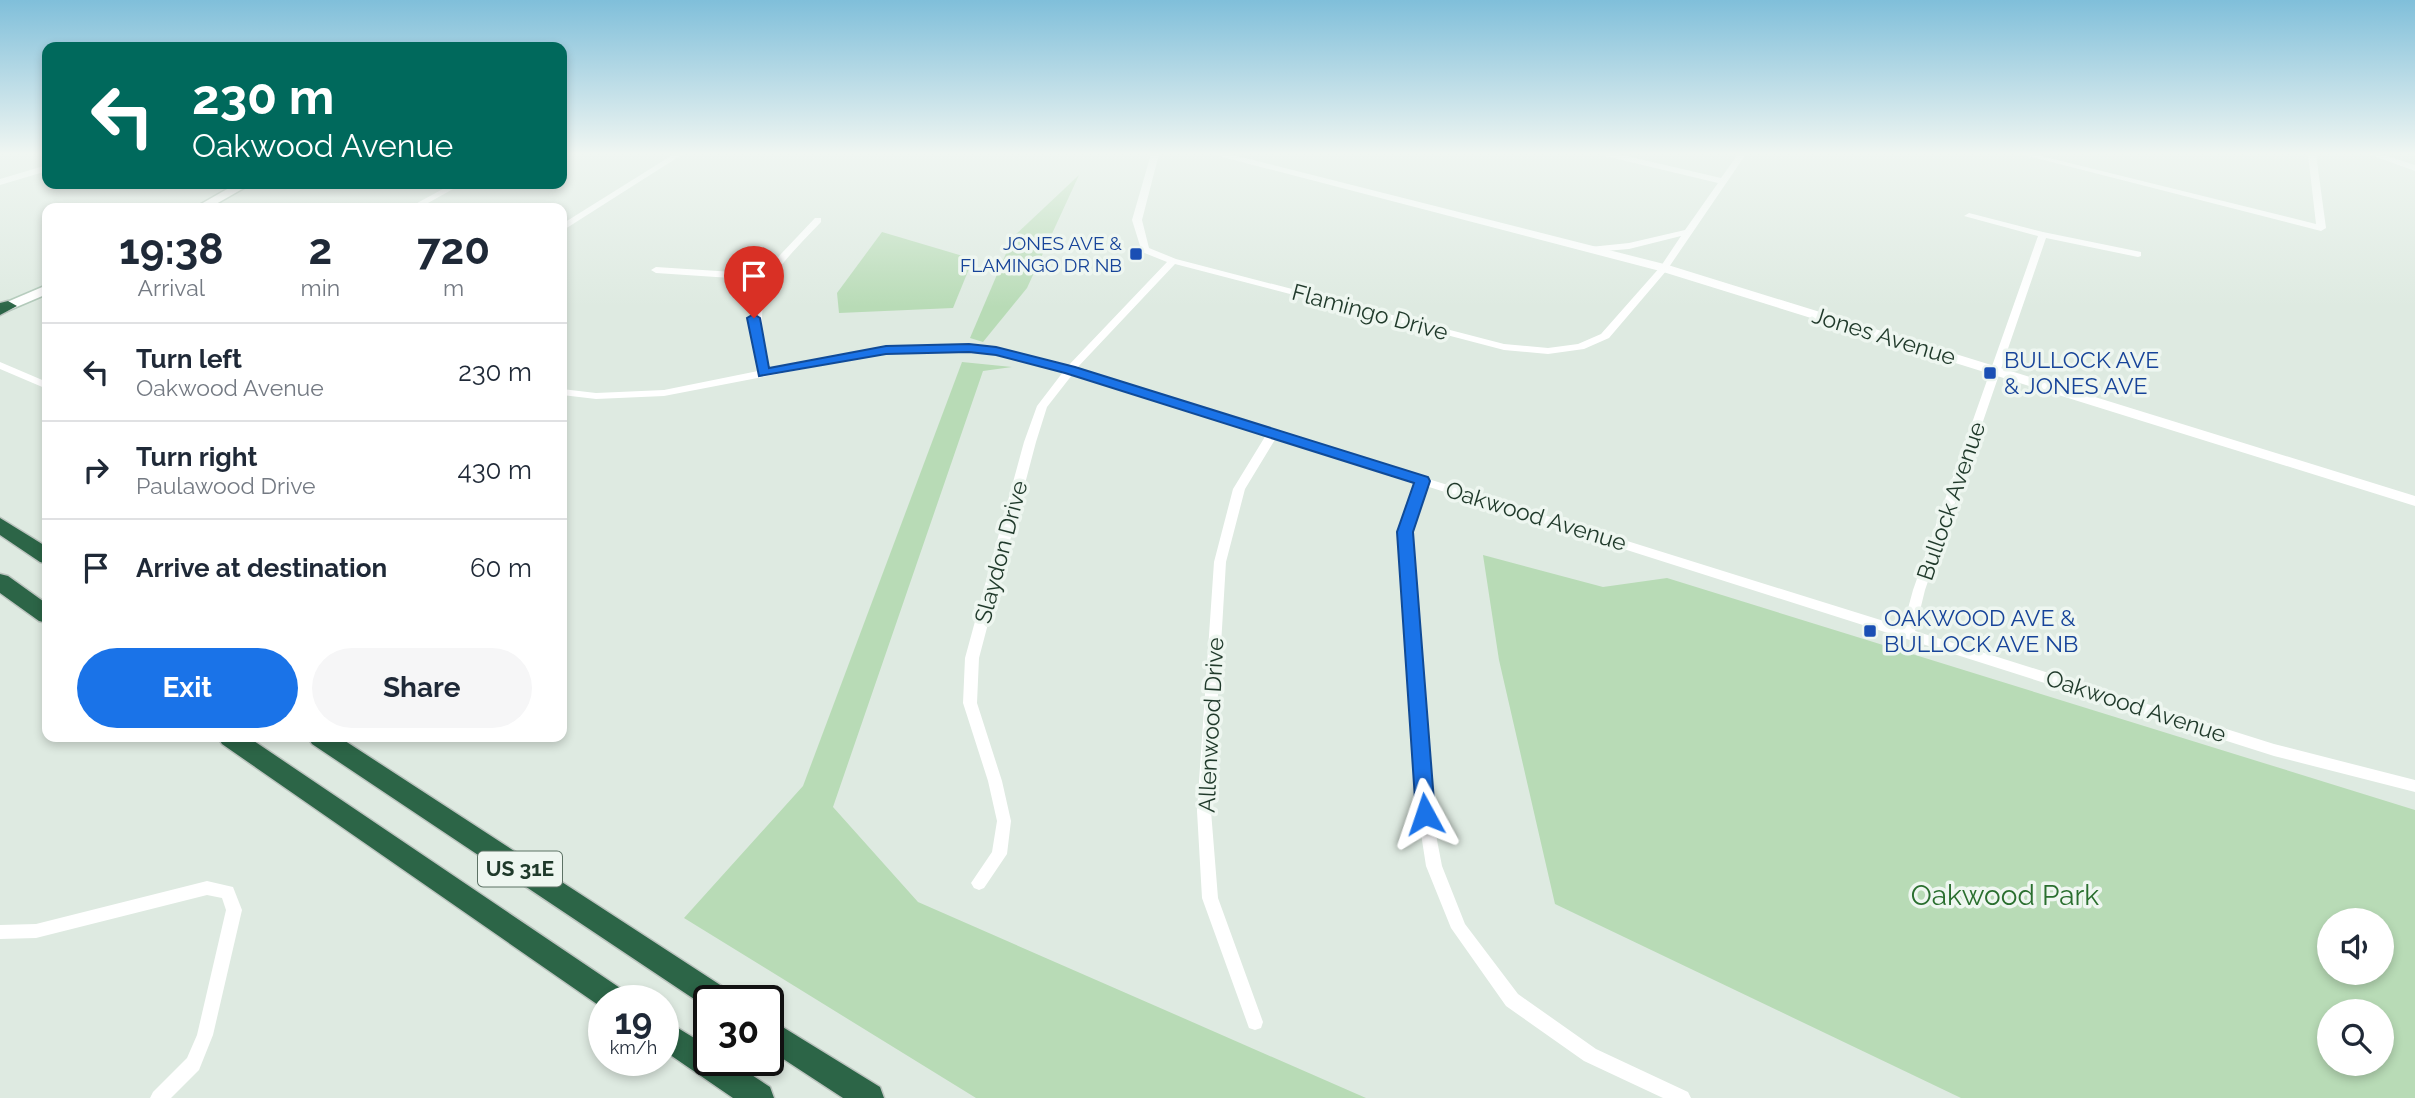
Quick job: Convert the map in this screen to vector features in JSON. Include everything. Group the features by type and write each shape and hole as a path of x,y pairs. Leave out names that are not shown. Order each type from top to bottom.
{"highway":[{"path":"0,526 42,554"},
{"path":"4,586 42,612"},
{"name":"US 31E","path":"237,742 594,985"},
{"name":"US 31E","path":"328,742 697,985"},
{"path":"784,1042 869,1098"},
{"path":"679,1044 759,1098"}],"main road":[{"path":"7,309 42,292"}],"street":[{"path":"567,225 598,205"},
{"name":"Flamingo Drive","path":"1141,205 1137,220 1145,250 1173,261 1504,347 1548,351 1580,347 1605,336 1664,268 1706,205"},
{"name":"Jones Avenue","path":"1420,205 1664,268 2415,501"},
{"path":"2230,205 2321,228 2318,205"},
{"path":"1969,216 2043,235 2138,254"},
{"path":"764,373 754,318 756,299 765,277 818,220"},
{"name":"Jones Avenue","path":"1593,249 1629,246 1688,232"},
{"name":"Bullock Avenue","path":"1908,634 1919,590 2043,235"},
{"name":"Slaydon Drive","path":"979,883 999,854 1004,821 992,771 970,703 972,658 1042,405 1070,370 1173,261"},
{"path":"656,270 765,277"},
{"name":"Oakwood Avenue","path":"567,393 596,396 647,396 886,350 933,348 996,351 1070,370 1273,433 2274,750 2415,786"},
{"path":"0,365 42,384"},
{"name":"Allenwood Drive","path":"1255,1022 1210,898 1204,811 1220,562 1239,489 1273,433"},
{"path":"1422,481 1405,532 1425,814 1434,866 1459,928 1512,1000 1590,1055 1682,1098"},
{"path":"0,932 36,931 207,888 228,892 234,910 205,1035 193,1064 159,1098"}],"green space":[{"path":"1047,205 1065,205 1027,288 983,342 970,338 1013,237"},
{"path":"882,232 973,259 953,308 839,313 837,293"},
{"path":"962,362 1012,367 983,371 833,807 918,902 1366,1098 976,1098 684,918 803,786"},
{"name":"Oakwood Park","path":"1483,555 1603,587 1667,578 2415,810 2415,1098 1961,1098 1555,904 1499,660"}],"place":[{"name":"JONES AVE & FLAMINGO DR NB","path":"1136,254"},
{"name":"BULLOCK AVE & JONES AVE","path":"1990,373"},
{"name":"OAKWOOD AVE & BULLOCK AVE NB","path":"1870,631"}],"route":[{"path":"754,318 764,373 886,350 969,348 996,351 1070,370 1422,481 1405,532 1425,814"}]}
